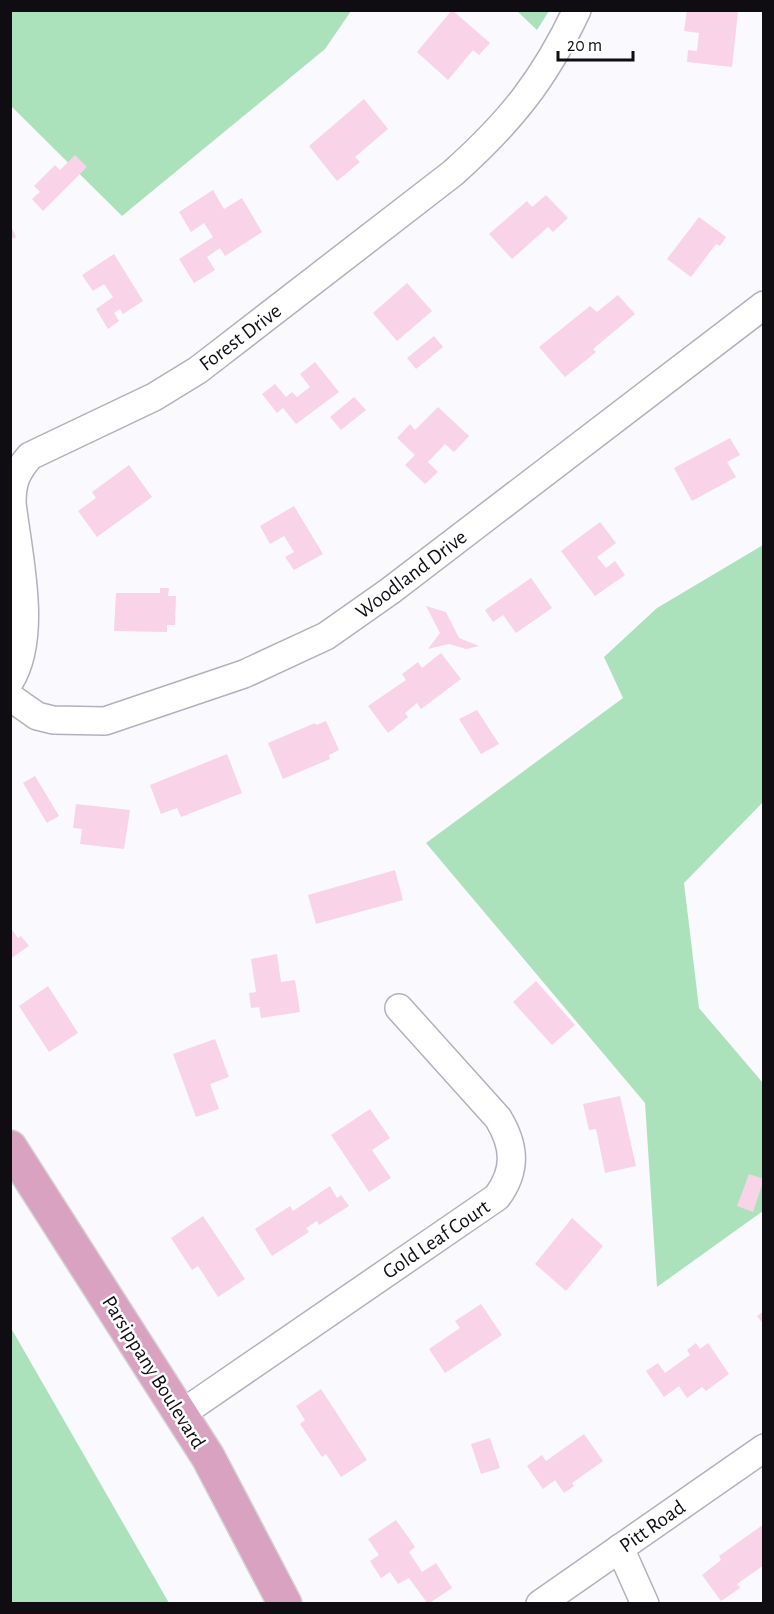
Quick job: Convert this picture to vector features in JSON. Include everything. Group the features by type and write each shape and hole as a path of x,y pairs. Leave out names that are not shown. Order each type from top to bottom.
{"main road":[{"name":"Parsippany Boulevard","path":"10,1147 208,1457 285,1604"}],"street":[{"name":"Forest Drive","path":"10,681 19,666 24,616 12,503 12,485 18,469 30,456 154,397 198,370 453,173 492,138 525,99 555,56 577,10"},
{"name":"Woodland Drive","path":"10,697 36,716 53,720 105,721 244,674 326,636 390,591 764,305"},
{"name":"Gold Leaf Court","path":"181,1414 497,1197 508,1183 513,1166 511,1149 507,1133 498,1118 399,1008"},
{"name":"Pitt Road","path":"540,1604 764,1448"},
{"path":"620,1548 645,1604"}],"green space":[{"path":"10,11 351,11 325,49 122,216 11,106"},
{"path":"517,11 549,11 537,30"},
{"path":"763,545 763,802 684,883 699,1008 763,1083 763,1211 657,1287 645,1103 426,843 623,698 604,657 657,608"},
{"path":"11,1328 169,1603 11,1603"}],"building":[{"path":"452,10 490,43 479,55 473,50 448,80 417,52"},
{"path":"687,10 738,12 732,67 687,62 688,50 697,51 699,33 684,31"},
{"path":"364,99 388,129 355,157 360,162 337,181 309,146"},
{"path":"75,155 87,167 43,211 32,199 40,192 34,186 55,165 60,170"},
{"path":"213,190 224,209 242,198 262,232 225,256 220,248 207,257 215,270 194,283 179,259 213,237 204,223 191,232 179,212"},
{"path":"546,195 568,218 553,232 548,227 512,259 489,234 527,201 532,207"},
{"path":"699,217 726,237 720,246 716,244 691,277 667,259"},
{"path":"10,224 16,237 10,240"},
{"path":"114,254 143,301 123,314 120,309 114,313 119,321 108,329 96,309 113,297 104,284 93,291 82,275"},
{"path":"407,283 432,311 397,341 373,313"},
{"path":"618,295 635,314 593,349 596,352 565,377 539,347 590,306 597,312"},
{"path":"434,336 443,347 416,369 407,358"},
{"path":"315,362 339,392 296,424 283,408 277,413 262,394 275,384 286,397 292,392 297,397 310,387 300,374"},
{"path":"354,397 366,410 341,430 330,417"},
{"path":"438,407 469,436 454,452 445,444 428,462 438,472 425,484 405,465 415,455 397,438 410,424 415,430"},
{"path":"730,438 740,455 727,462 736,477 692,501 674,468"},
{"path":"129,465 152,497 97,537 78,511 96,498 92,492"},
{"path":"294,506 323,554 294,570 285,557 294,552 284,536 270,544 260,526"},
{"path":"600,522 616,543 597,557 606,568 615,561 625,575 595,596 561,551"},
{"path":"531,578 552,608 516,633 503,615 493,622 485,610"},
{"path":"160,588 169,588 168,596 176,596 175,625 167,625 167,632 114,631 116,593 160,593"},
{"path":"426,606 446,612 459,638 479,646 466,649 449,644 428,649 440,633"},
{"path":"441,653 461,679 421,709 417,703 405,713 408,717 388,733 368,706 406,680 402,674 418,662 422,668"},
{"path":"477,710 499,744 481,754 459,719"},
{"path":"326,721 339,750 329,755 330,759 283,779 268,743 315,723 316,725"},
{"path":"227,754 242,793 181,817 177,808 161,814 150,785"},
{"path":"35,776 59,816 47,823 23,783"},
{"path":"76,804 130,810 124,849 80,844 82,829 73,828"},
{"path":"395,870 403,900 316,924 308,895"},
{"path":"10,927 18,938 21,936 29,946 10,959"},
{"path":"277,954 281,982 295,980 300,1012 261,1018 259,1007 251,1008 249,993 256,992 251,959"},
{"path":"536,981 575,1025 552,1045 513,1002"},
{"path":"48,986 78,1033 49,1052 19,1006"},
{"path":"215,1039 229,1077 210,1084 219,1109 196,1117 173,1054"},
{"path":"620,1096 636,1166 605,1173 596,1129 589,1130 583,1104"},
{"path":"370,1109 390,1138 372,1150 391,1178 369,1192 331,1135"},
{"path":"749,1174 764,1179 753,1212 737,1206"},
{"path":"330,1186 337,1198 341,1195 349,1206 319,1225 317,1221 306,1228 309,1232 272,1256 255,1229 290,1206 293,1211"},
{"path":"203,1216 245,1279 218,1297 198,1266 192,1270 171,1238"},
{"path":"572,1218 603,1246 566,1291 535,1264"},
{"path":"481,1304 502,1335 445,1373 429,1349 460,1328 455,1321"},
{"path":"764,1311 764,1325 757,1316"},
{"path":"696,1343 700,1349 708,1343 729,1374 706,1391 702,1387 687,1398 679,1386 664,1397 646,1371 658,1363 665,1373 690,1355 687,1350"},
{"path":"321,1389 367,1460 341,1477 326,1454 322,1457 300,1424 305,1420 296,1406"},
{"path":"584,1434 603,1461 572,1483 574,1486 564,1493 555,1480 543,1489 527,1466 542,1455 546,1461"},
{"path":"490,1438 500,1468 481,1474 471,1444"},
{"path":"396,1520 415,1547 409,1552 422,1572 436,1563 452,1588 428,1604 409,1578 398,1584 390,1572 381,1578 370,1561 379,1555 368,1539"},
{"path":"764,1524 764,1565 737,1584 740,1588 721,1601 702,1575 721,1560 719,1556"}]}
